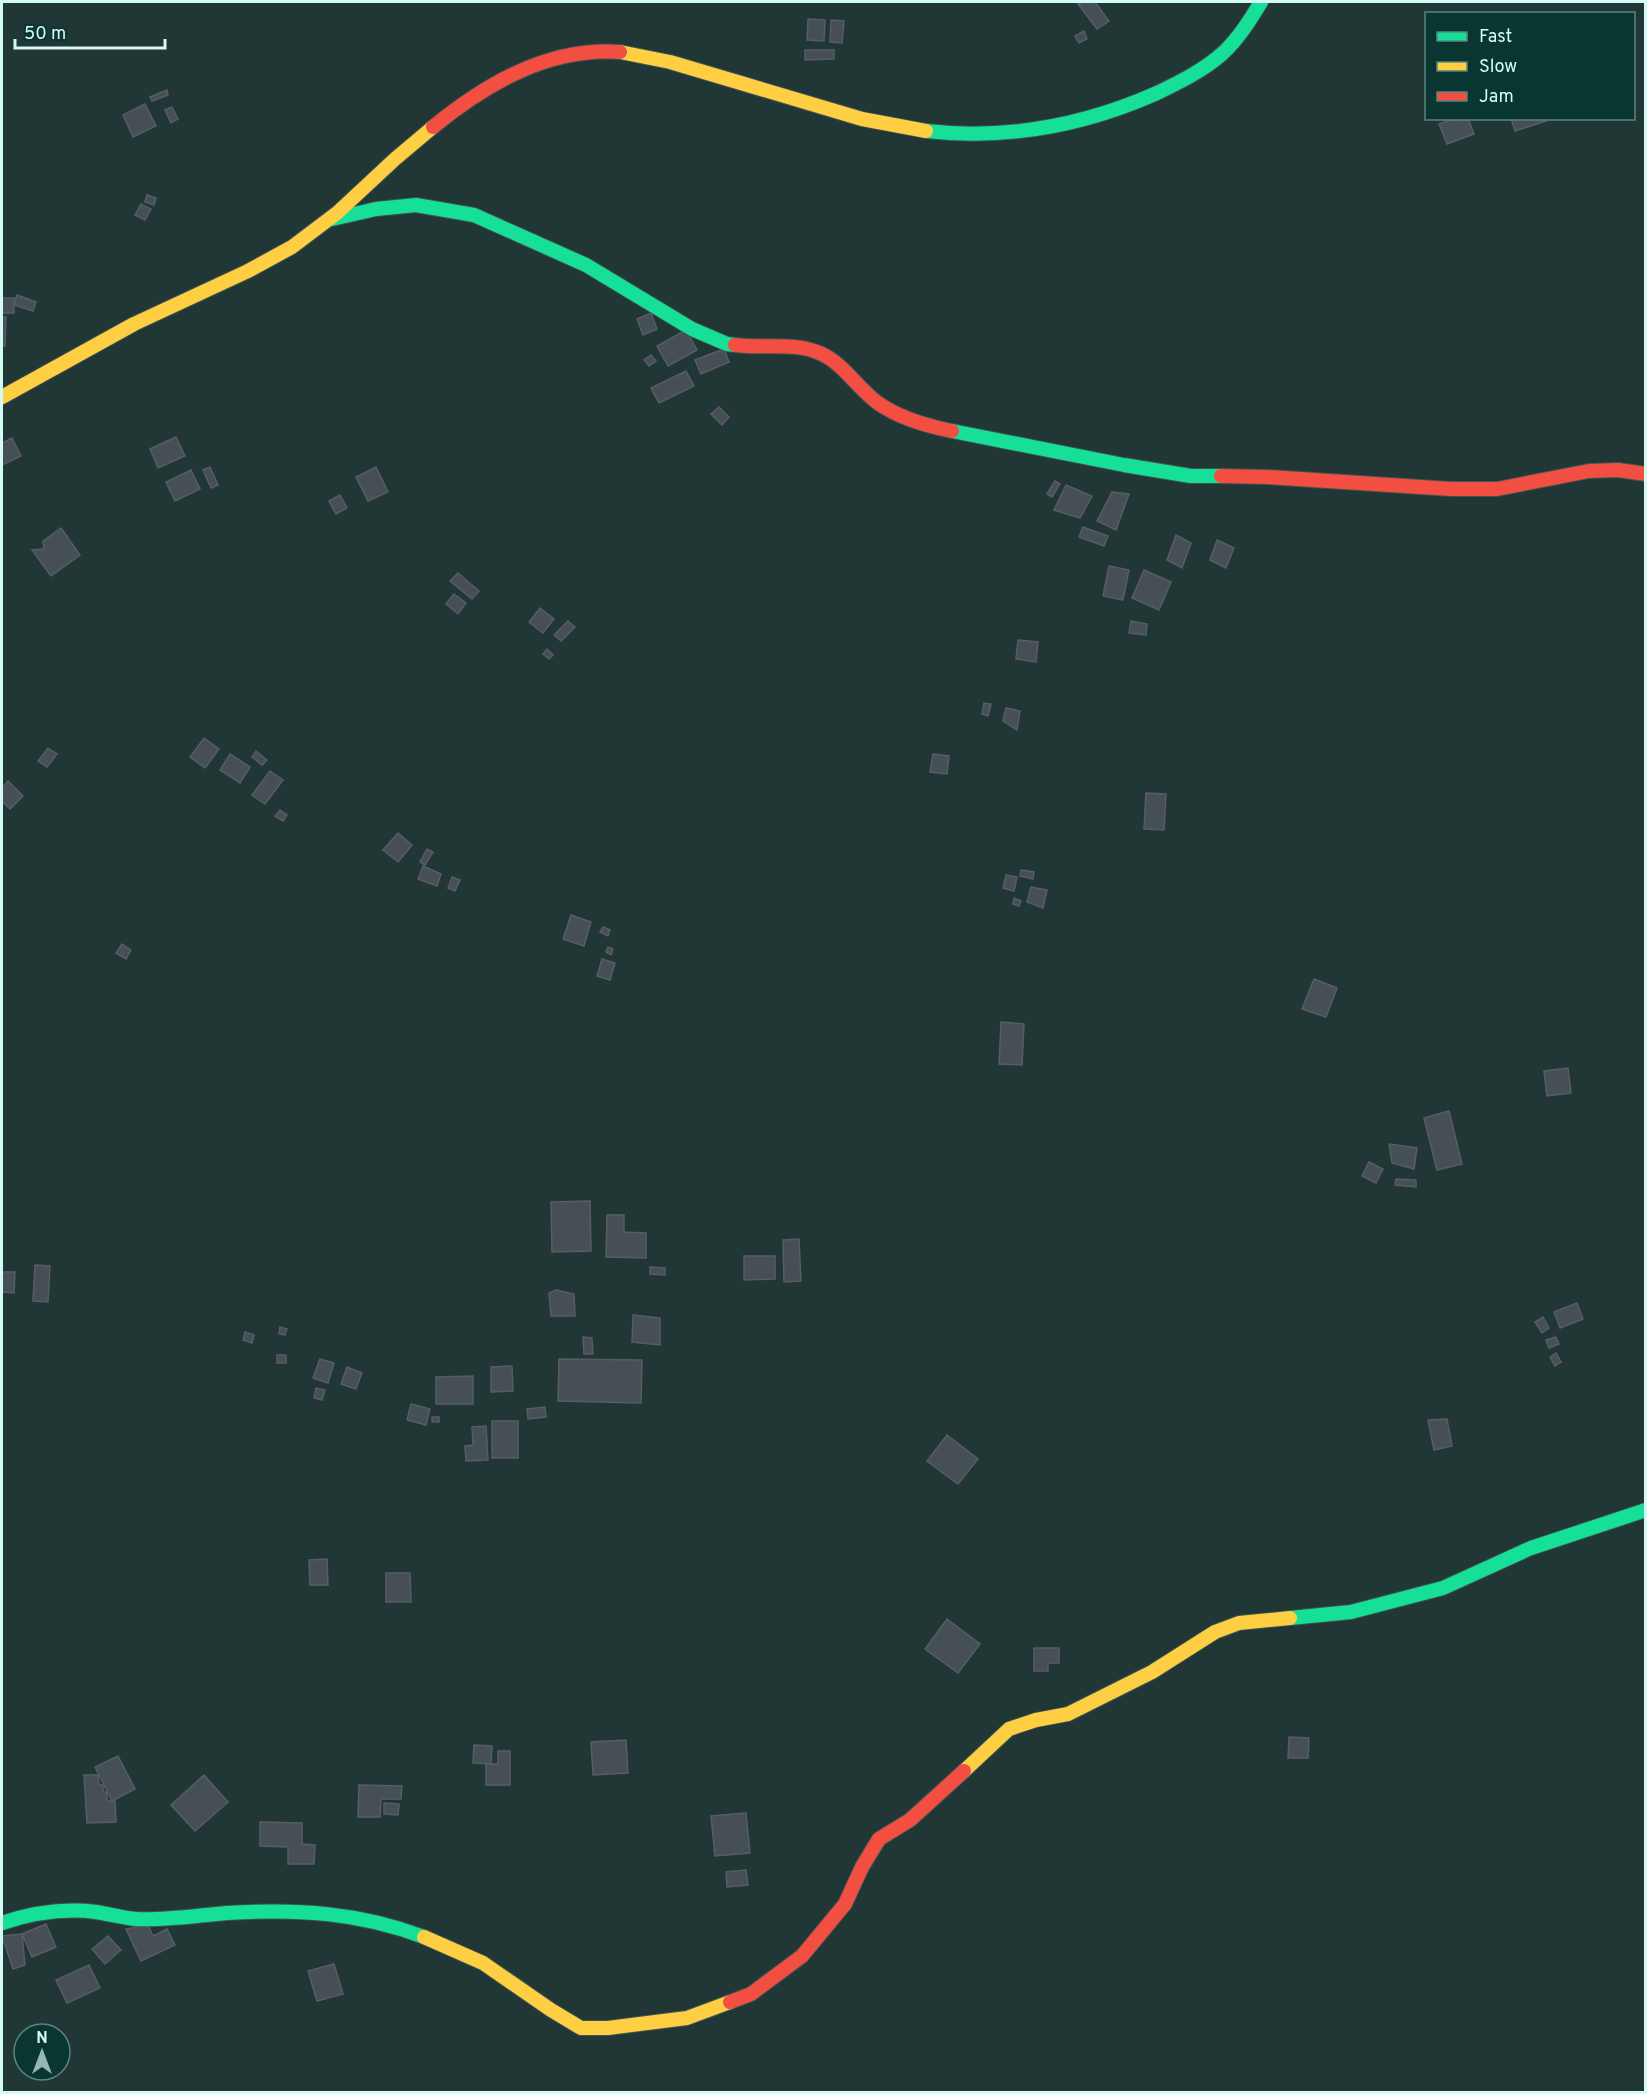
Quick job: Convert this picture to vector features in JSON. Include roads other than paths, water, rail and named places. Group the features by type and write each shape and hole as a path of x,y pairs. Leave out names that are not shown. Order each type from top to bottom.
{"street":[{"path":"2,397 143,320 244,274 288,251 332,219 423,135 466,103 511,74 549,59 585,51 637,54 859,118 927,131 971,135 1015,134 1095,117 1141,101 1187,78 1223,52 1261,2"},
{"path":"332,219 376,209 416,205 474,215 586,265 692,329 727,344 749,347 773,345 802,347 824,355 842,368 879,403 907,418 938,428 1124,465 1191,476 1268,477 1451,489 1497,489 1588,471 1618,470 1646,474"},
{"path":"2,1923 24,1916 69,1910 136,1919 249,1912 329,1913 402,1929 450,1947 483,1963 581,2028 608,2028 687,2018 751,1994 802,1956 845,1904 862,1867 879,1839 910,1820 1009,1729 1036,1720 1068,1714 1152,1672 1215,1632 1239,1623 1351,1612 1443,1588 1531,1548 1646,1510"}]}
